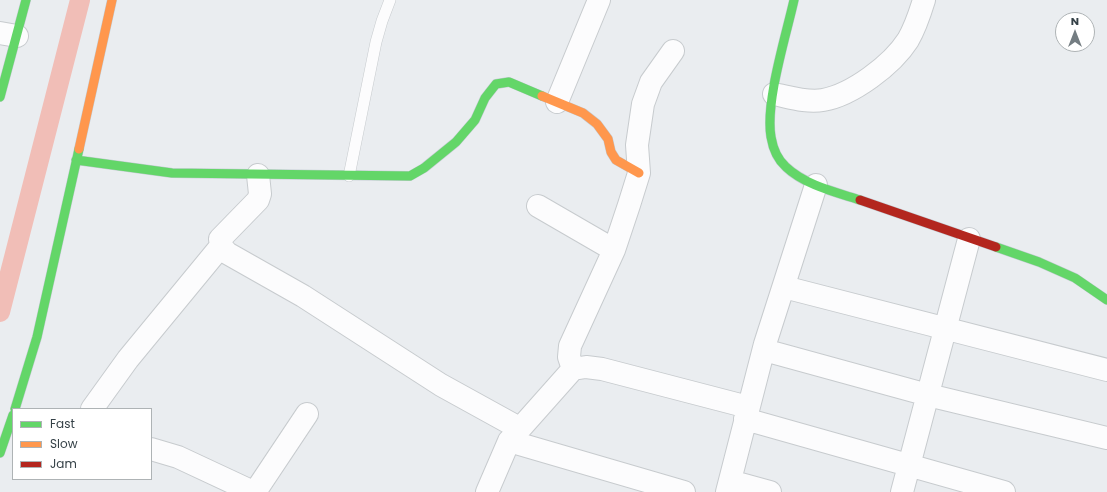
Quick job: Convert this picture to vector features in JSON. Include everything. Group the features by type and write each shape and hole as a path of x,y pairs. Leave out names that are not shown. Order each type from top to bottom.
{"street":[{"path":"0,96 8,34 26,0"},
{"path":"15,408 37,337 112,0"},
{"path":"557,102 599,0"},
{"path":"793,0 769,123 772,148 788,171 816,185 1039,262 1075,278 1107,300"},
{"path":"774,94 804,100 822,101 845,94 892,60 908,39 924,0"},
{"path":"573,369 569,357 570,346 614,250 639,173 637,146 643,104 651,82 673,51"},
{"path":"76,160 172,173 410,176 424,168 456,142 475,120 485,98 496,84 509,82 583,113 597,124 608,139 611,152 616,160 639,173"},
{"path":"93,408 128,359 220,246 220,239 225,232 258,200 260,194 258,175"},
{"path":"770,492 728,486 764,350 816,185"},
{"path":"538,206 614,250"},
{"path":"902,492 969,238"},
{"path":"220,246 227,253 303,296 514,434 684,492"},
{"path":"784,287 1107,370"},
{"path":"764,350 928,395 1107,438"},
{"path":"487,492 514,434 573,369 586,367 602,369 910,465 1004,492"},
{"path":"152,448 178,457 254,492 307,414"},
{"path":"6,442 12,419"}],"lane":[{"path":"350,176 376,42 382,20 390,0"}],"waterway":[{"path":"0,312 80,0"}],"traffic: fast":[{"path":"0,97 26,0"},
{"path":"794,0 777,69 771,106 770,123 774,150 783,164 802,179 831,191 860,200"},
{"path":"76,160 172,173 410,176 424,168 456,142 475,120 485,98 496,84 509,82 542,96"},
{"path":"15,408 37,337 79,149"},
{"path":"996,247 1039,262 1075,278 1107,300"},
{"path":"0,453 12,418"}],"traffic: slow":[{"path":"79,149 112,0"},
{"path":"542,96 583,113 597,124 608,139 611,152 616,160 639,173"}],"traffic: jam":[{"path":"860,200 996,247"}]}
